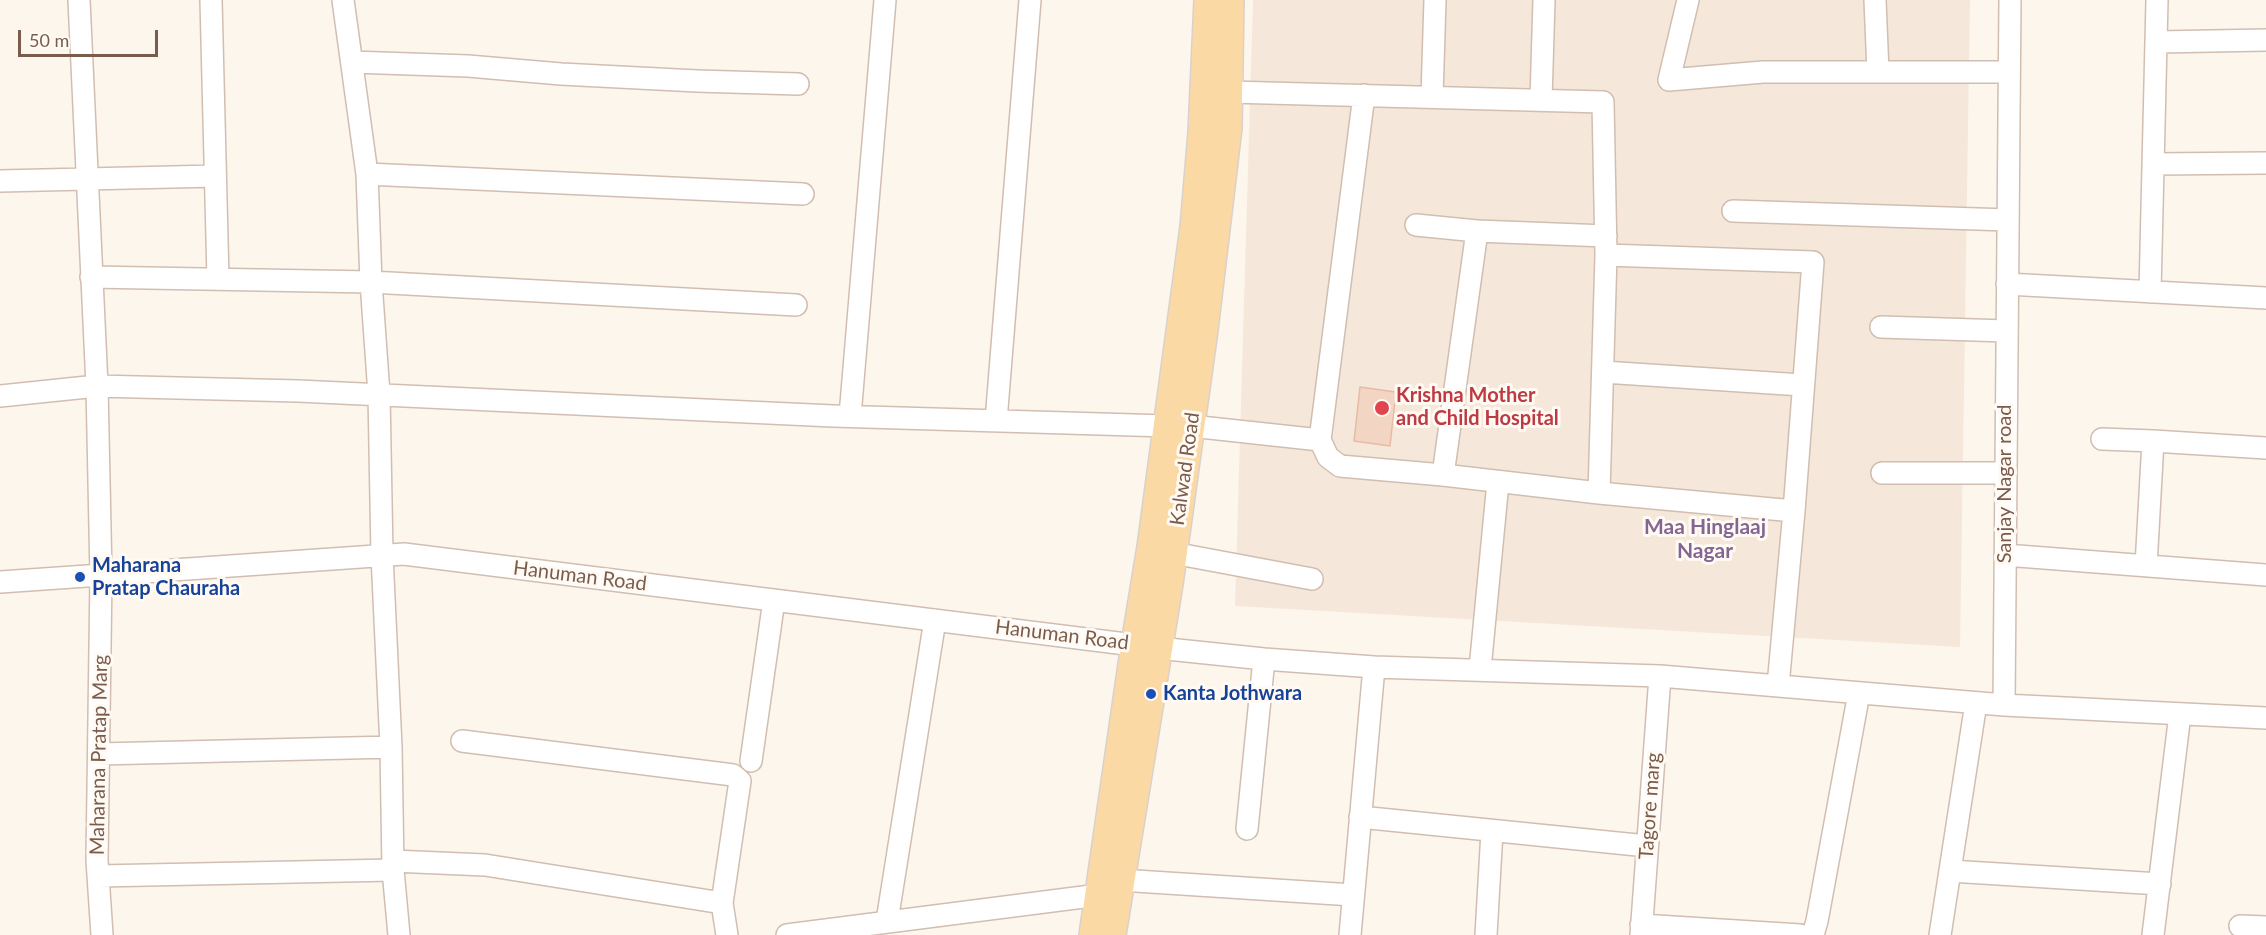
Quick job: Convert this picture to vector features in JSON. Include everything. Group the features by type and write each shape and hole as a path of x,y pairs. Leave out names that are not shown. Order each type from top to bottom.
{"main road":[{"name":"Kalwad Road","path":"1208,0 1215,126"},
{"name":"Kalwad Road","path":"1146,646 1173,553 1179,426 1194,227 1215,126 1230,92 1230,0"},
{"name":"Kalwad Road","path":"1093,935 1110,887 1146,646 1151,548 1179,426"},
{"name":"Kalwad Road","path":"1110,887 1113,935"}],"street":[{"name":"Maharana Pratap Marg","path":"80,0 97,386 101,576 98,876 102,935"},
{"path":"211,0 218,279"},
{"path":"343,0 367,174 371,282 379,394 393,866 399,935"},
{"path":"850,417 885,0"},
{"path":"996,421 1030,0"},
{"path":"1432,97 1435,0"},
{"path":"1540,100 1544,0"},
{"path":"1688,0 1668,80 1763,72 2009,72"},
{"path":"1875,0 1878,72"},
{"name":"Sanjay Nagar road","path":"2004,705 2010,0"},
{"path":"2150,292 2158,42 2157,0"},
{"path":"2158,42 2266,40"},
{"path":"352,62 468,66 561,74 697,81 798,84"},
{"path":"1230,92 1603,102 1606,246 1599,494"},
{"path":"1364,95 1320,440 1328,457 1340,466 1443,475 1599,494 1794,511"},
{"path":"2154,164 2266,163"},
{"path":"367,174 803,194"},
{"path":"0,181 215,176"},
{"path":"1733,211 2008,219"},
{"path":"1416,225 1606,246 1813,262 1778,686"},
{"path":"1443,475 1477,231"},
{"path":"92,277 371,282 796,305"},
{"path":"2007,284 2266,298"},
{"path":"1881,327 2006,331"},
{"path":"1603,372 1802,385"},
{"path":"0,396 97,386 379,394 850,417 1179,426 1320,440"},
{"path":"2102,439 2266,448"},
{"path":"2146,566 2153,441"},
{"path":"1882,474 2006,473"},
{"path":"1480,669 1498,482"},
{"path":"1173,553 1312,579"},
{"name":"Hanuman Road","path":"0,582 404,554 1264,659 1374,667 1660,676 2004,705"},
{"path":"2005,555 2266,575"},
{"path":"751,761 774,600"},
{"path":"887,921 935,620"},
{"path":"1247,829 1264,659"},
{"path":"1350,935 1374,667"},
{"name":"Tagore marg","path":"1641,930 1660,676"},
{"path":"1813,935 1818,921 1859,693"},
{"path":"1940,935 1976,703"},
{"path":"2004,705 2266,718"},
{"path":"2153,935 2180,714"},
{"path":"462,741 733,775 740,781 722,903 728,935"},
{"path":"99,754 391,747"},
{"path":"1360,817 1647,846"},
{"path":"1486,935 1492,831"},
{"path":"98,876 484,865 722,903"},
{"path":"1950,871 2160,884"},
{"path":"787,935 1110,887 1353,895"},
{"path":"2240,926 2266,927"},
{"path":"1641,930 1800,935"}],"shaded area":[{"path":"1253,0 1970,0 1960,647 1235,606"}],"building":[{"path":"1360,387 1396,392 1390,446 1354,441"}],"place":[{"name":"Krishna Mother and Child Hospital","path":"1382,408"},
{"name":"Maharana Pratap Chauraha","path":"80,577"},
{"name":"Kanta Jothwara","path":"1151,694"}],"district":[{"name":"Maa Hinglaaj Nagar","path":"1705,539"}]}
